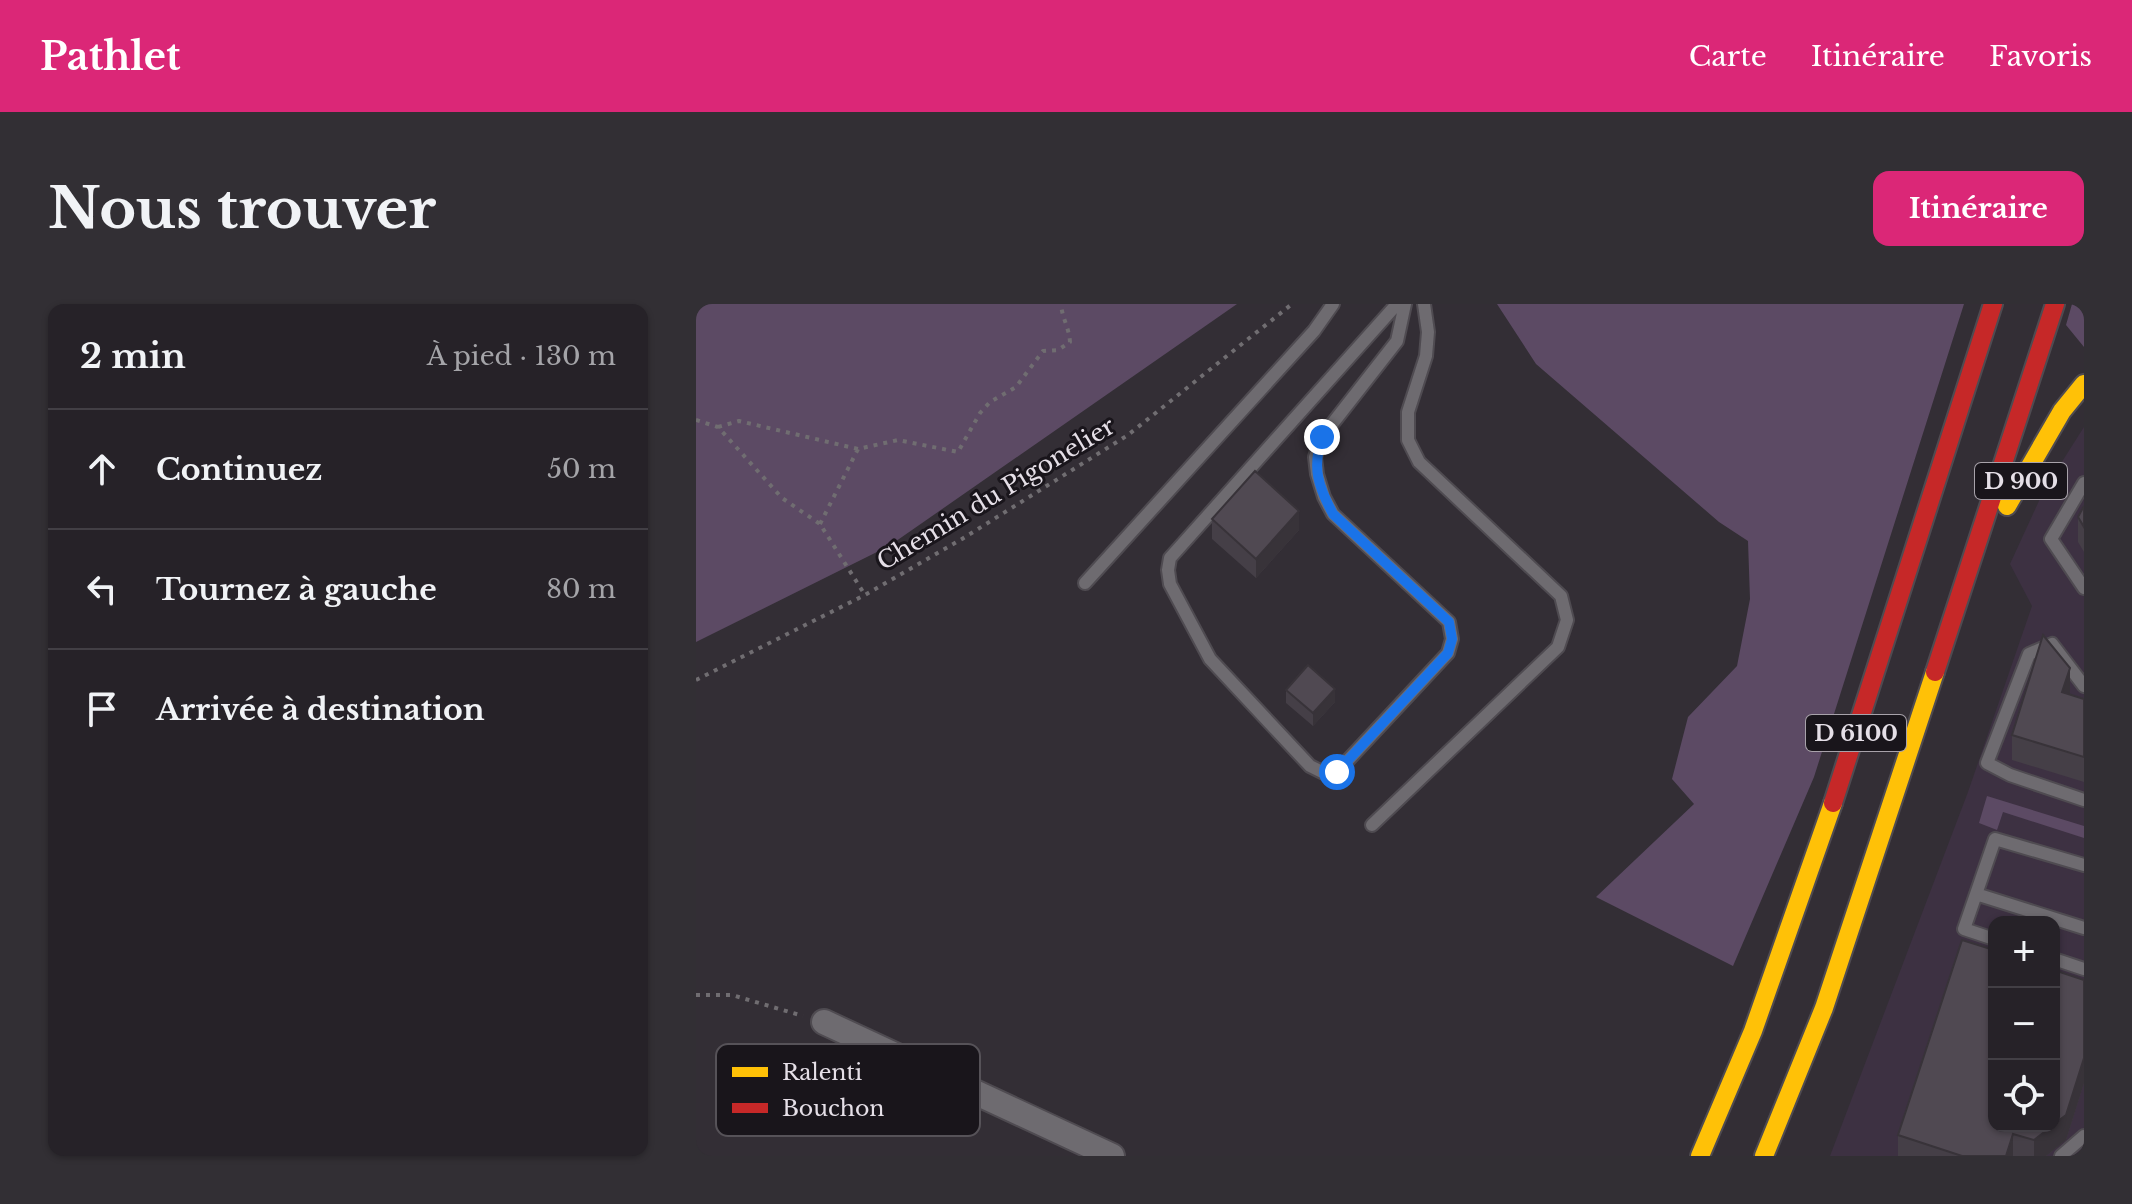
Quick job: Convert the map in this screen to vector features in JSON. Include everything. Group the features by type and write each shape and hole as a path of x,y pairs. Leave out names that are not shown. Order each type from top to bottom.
{"main road":[{"name":"D 6100","path":"1700,1156 1753,1031 1819,847 1993,304"},
{"name":"D 6100","path":"1764,1156 1833,982 2055,304"},
{"name":"D 900","path":"1964,583 2041,445 2062,411 2084,384"},
{"path":"1683,1147 1753,1031"}],"street":[{"path":"824,1022 871,1044"},
{"path":"980,1095 1112,1156"}],"lane":[{"path":"1085,583 1314,331 1333,304"},
{"path":"1397,304 1170,558 1168,570 1170,584 1210,659 1310,766 1324,773 1337,772 1448,653 1452,639 1449,622 1333,514 1317,474 1315,457 1322,437 1397,341 1405,304"},
{"path":"1372,825 1558,647 1567,620 1561,596 1419,462 1408,440 1408,412 1426,356 1428,332 1424,304"},
{"path":"2084,483 2051,539 2084,588"},
{"path":"2084,686 2052,644 2029,654 1987,763 2010,775 2084,800"},
{"path":"1988,937 1964,929 1995,839 2084,865"},
{"path":"1976,894 2084,928"},
{"path":"2060,961 2084,969"},
{"path":"2061,1156 2084,1136"}],"path":[{"path":"718,427 739,421 858,449 898,440 958,452 980,413 990,402 1016,387 1043,351 1058,350 1070,342 1069,327 1061,315 1061,304"},
{"name":"Chemin du Pigonelier","path":"696,680 865,595 962,539 1128,435 1292,304"},
{"path":"696,420 718,427 782,498 820,524 865,595"},
{"path":"820,524 858,449"},
{"path":"696,995 732,995 824,1022"}],"shaded area":[{"path":"696,304 1237,304 889,546 696,642"},
{"path":"1497,304 1964,304 1814,777 1733,966 1596,897 1694,804 1672,779 1688,717 1737,666 1750,599 1748,541 1719,522 1536,364"},
{"path":"2072,304 2084,304 2084,347 2066,325"},
{"path":"2084,427 2084,1150 2078,1156 1830,1156 1968,792 2032,606 2010,564 2044,490"},
{"path":"1987,796 2084,826 2084,838 2003,812 1997,830 1979,823"}],"building":[{"path":"1255,471 1299,511 1256,559 1212,519"},
{"path":"2084,506 2084,527 2078,517"},
{"path":"2043,635 2070,668 2062,692 2084,699 2084,757 2012,735"},
{"path":"1308,665 1335,689 1313,713 1286,690"},
{"path":"1962,940 1988,948 1988,1132 2044,1132 2034,1140 2013,1134 2006,1156 1962,1156 1898,1135"},
{"path":"2060,972 2084,980 2084,1058 2066,1115 2060,1120"}],"traffic: slow":[{"path":"2007,506 2062,411 2084,384"},
{"path":"1764,1156 1824,1008 1935,672"},
{"path":"1700,1156 1753,1031 1833,803"}],"traffic: jam":[{"path":"1833,803 1993,304"},
{"path":"1935,672 2055,304"}],"route":[{"path":"1322,437 1315,457 1317,474 1333,514 1449,622 1452,639 1448,653 1337,772"}]}
